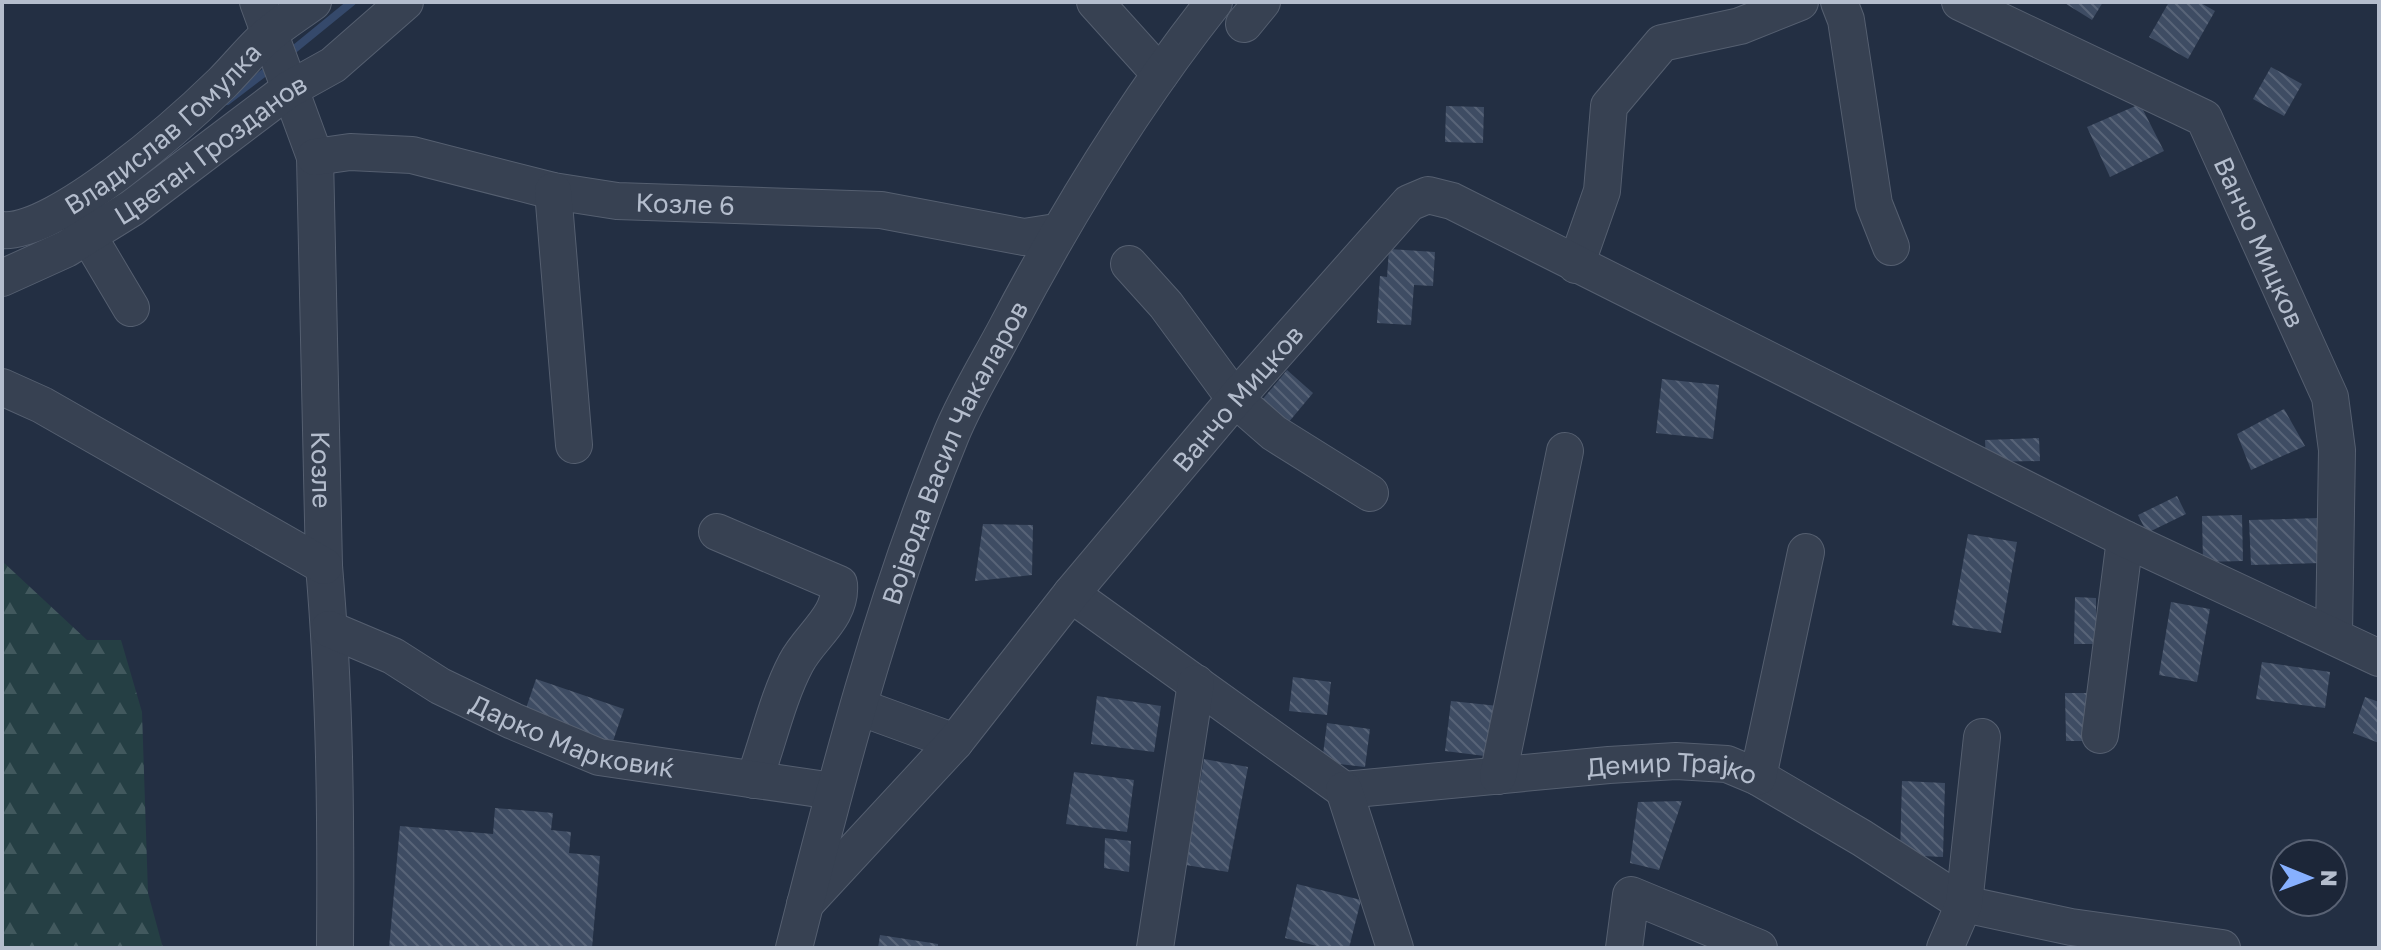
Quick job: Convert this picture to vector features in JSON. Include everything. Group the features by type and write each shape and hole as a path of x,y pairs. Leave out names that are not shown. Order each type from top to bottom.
{"street":[{"name":"Владислав Гомулка","path":"2,230 21,230 70,206 182,121 263,18 313,2"},
{"name":"Цветан Грозданов","path":"2,278 88,238 288,90 333,65 405,2"},
{"path":"1095,2 1160,74"},
{"name":"Војвода Васил Чакаларов","path":"794,948 833,791 889,603 953,431 1056,232 1160,74 1214,2"},
{"path":"1576,265 1602,191 1609,106 1644,64 1662,43 1740,26 1800,2"},
{"path":"1839,2 1846,20 1874,204 1891,247"},
{"name":"Ванчо Мицков","path":"1960,2 2204,118 2330,397 2337,450 2334,634"},
{"name":"Козле","path":"263,18 315,157 335,948"},
{"name":"Козле 6","path":"315,157 350,152 412,155 553,191 628,202 881,210 1024,237 1056,232"},
{"path":"553,191 574,445"},
{"name":"Ванчо Мицков","path":"805,904 955,742 1071,594 1235,399 1409,203 1418,197 1440,196 1452,201 2125,539 2334,634 2379,658"},
{"path":"70,206 131,308"},
{"path":"1129,264 1166,305 1235,399 1274,433 1370,493"},
{"path":"2,387 42,405 324,566"},
{"path":"1498,776 1565,451"},
{"path":"717,532 839,584 840,596 835,611 796,663 754,780"},
{"path":"2100,735 2125,539"},
{"path":"1758,777 1806,552"},
{"path":"1071,594 1344,790 1395,948"},
{"name":"Дарко Марковиќ","path":"329,629 393,656 440,686 513,721 599,757 833,791"},
{"path":"1155,948 1196,683"},
{"path":"859,707 955,742"},
{"path":"1945,948 1964,904 1982,737"},
{"name":"Демир Трајко","path":"1344,790 1676,761 1727,764 1758,777 1862,838 1964,904 2071,927 2222,948"},
{"path":"1624,948 1631,895 1759,948"}],"green space":[{"path":"2,561 87,640 121,640 142,712 148,893 163,948 2,948"}],"building":[{"path":"2063,2 2103,2 2092,20"},
{"path":"2169,2 2199,2 2215,11 2188,59 2149,37"},
{"path":"2271,67 2302,84 2284,116 2253,99"},
{"path":"2140,104 2164,151 2110,177 2087,127"},
{"path":"1446,106 1484,107 1483,143 1445,142"},
{"path":"1389,249 1435,252 1433,286 1414,285 1411,325 1377,323 1380,276 1387,277"},
{"path":"1287,370 1313,393 1288,423 1262,400"},
{"path":"1662,379 1719,385 1713,439 1656,433"},
{"path":"2284,409 2305,446 2251,470 2237,434"},
{"path":"2039,438 2040,461 1986,462 1985,440"},
{"path":"2177,496 2186,514 2147,533 2138,515"},
{"path":"2242,515 2243,561 2203,562 2202,516"},
{"path":"2320,518 2321,563 2251,565 2249,520"},
{"path":"983,524 1033,525 1032,575 975,581"},
{"path":"1968,534 2017,542 2001,633 1952,625"},
{"path":"2075,597 2096,598 2096,644 2074,644"},
{"path":"2171,602 2210,609 2197,682 2159,675"},
{"path":"2262,662 2330,672 2325,708 2256,699"},
{"path":"1293,677 1331,682 1327,715 1289,711"},
{"path":"536,679 624,709 610,750 522,720"},
{"path":"2065,693 2091,693 2091,741 2066,741"},
{"path":"1097,696 1161,706 1154,752 1091,744"},
{"path":"2365,697 2379,702 2379,743 2353,733"},
{"path":"1451,701 1498,706 1493,757 1445,751"},
{"path":"1327,723 1370,729 1365,767 1322,762"},
{"path":"1204,759 1248,767 1228,872 1186,865"},
{"path":"1074,772 1134,780 1127,832 1066,824"},
{"path":"1902,781 1945,783 1943,857 1900,855"},
{"path":"1682,801 1659,870 1630,863 1638,802"},
{"path":"495,808 553,813 551,830 571,832 569,853 600,856 592,948 389,948 400,826 493,834"},
{"path":"1105,838 1131,841 1129,872 1104,868"},
{"path":"1297,884 1361,900 1349,948 1325,948 1285,938"},
{"path":"880,935 938,944 938,948 878,948"}],"waterway":[{"path":"287,55 352,2"},
{"path":"227,101 273,66"}]}
